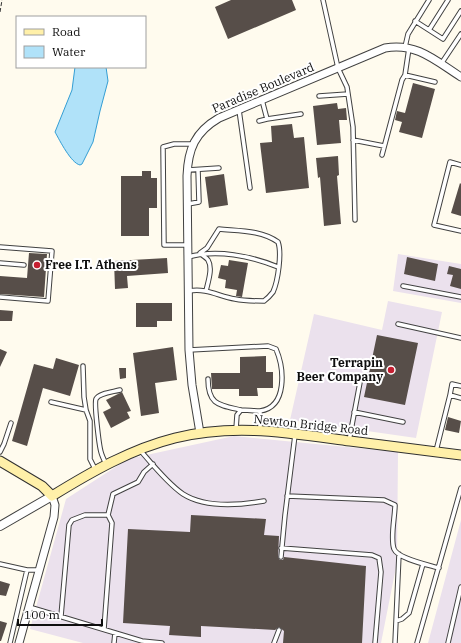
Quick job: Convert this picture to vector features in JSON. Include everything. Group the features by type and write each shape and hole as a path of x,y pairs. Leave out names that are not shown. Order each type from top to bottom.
{"main road":[{"name":"Newton Bridge Road","path":"52,496 96,470 139,450 175,438 200,433 260,430 295,433 461,455"},
{"path":"0,461 42,486 52,496"}],"street":[{"name":"Paradise Boulevard","path":"200,433 192,385 189,350 187,170 190,151 202,131 210,124 239,110 385,48 398,46 407,47 423,53 461,76"},
{"path":"0,526 52,496 55,505 54,517 19,643"}],"lane":[{"path":"323,0 338,68 347,87 353,127 355,220"},
{"path":"382,155 402,80 405,75 408,34 430,0"},
{"path":"429,30 448,0"},
{"path":"415,21 443,39 461,10"},
{"path":"442,64 461,34"},
{"path":"405,75 435,82"},
{"path":"319,96 348,94"},
{"path":"262,100 267,120"},
{"path":"239,110 250,188"},
{"path":"258,121 301,114"},
{"path":"353,140 384,146"},
{"path":"188,245 164,245 163,147 174,144 194,144"},
{"path":"461,165 450,162 434,225 461,231"},
{"path":"187,170 219,168"},
{"path":"187,204 199,202 198,170"},
{"path":"189,291 206,290 235,299 264,301 273,291 280,249 278,242 263,234 219,229 207,248 200,254"},
{"path":"0,247 52,251 48,301 0,297"},
{"path":"200,254 208,261 209,264 210,273 206,290"},
{"path":"188,257 200,254 230,255 249,258 278,267"},
{"path":"0,263 24,265"},
{"path":"404,286 461,297"},
{"path":"398,324 461,338"},
{"path":"189,350 268,346 276,349 282,370 281,390 276,402 260,411 241,410 218,403 211,398 208,387 208,379"},
{"path":"83,366 84,398 90,421 90,459 96,470"},
{"path":"349,441 361,377"},
{"path":"436,452 452,384 461,386"},
{"path":"106,465 101,453 99,442 95,400 97,397 104,394 120,390"},
{"path":"450,395 461,398"},
{"path":"50,402 86,410"},
{"path":"236,430 237,415 241,410"},
{"path":"260,411 260,430"},
{"path":"354,412 403,422"},
{"path":"0,452 11,423"},
{"path":"281,557 295,433"},
{"path":"139,450 182,494 193,499 213,503 240,505 264,500"},
{"path":"104,629 112,523 108,515 113,494 138,482 144,472 153,464"},
{"path":"417,643 461,488"},
{"path":"287,496 384,500 395,506 393,531 394,549 399,554 422,564 439,568"},
{"path":"60,616 70,525 72,520 85,515 108,515"},
{"path":"281,548 372,555 379,558 381,572 375,643"},
{"path":"395,643 399,554"},
{"path":"0,564 27,570 39,570"},
{"path":"396,621 402,619 409,613 422,564"},
{"path":"10,643 27,570"},
{"path":"448,643 461,587"},
{"path":"29,607 142,641 162,643"},
{"path":"15,622 24,624"},
{"path":"274,643 278,636 279,630"},
{"path":"114,643 115,633"}],"path":[{"path":"0,12 2,0"}],"shaded area":[{"path":"398,254 461,264 461,303 393,291"},
{"path":"388,301 442,312 416,438 290,420 314,314 382,330"},
{"path":"234,436 398,452 397,562 381,643 83,643 30,629 66,499 128,459"},
{"path":"461,520 461,643 428,643"}],"water":[{"path":"75,68 106,68 108,81 93,142 82,164 80,165 69,156 55,132 72,90"}],"building":[{"path":"231,0 292,0 296,10 228,39 215,7"},
{"path":"413,83 435,89 422,138 399,132 402,122 395,120 397,111 405,113"},
{"path":"337,103 338,109 346,108 347,120 339,120 341,143 317,145 313,106"},
{"path":"292,124 294,138 304,137 309,188 266,193 260,143 272,142 271,126"},
{"path":"338,156 339,175 337,176 341,224 324,226 320,177 318,178 316,158"},
{"path":"142,171 151,171 151,178 157,178 157,208 149,208 149,236 121,236 121,176 142,176"},
{"path":"224,174 228,205 209,208 205,177"},
{"path":"460,183 461,184 461,216 451,213"},
{"name":"Free I.T. Athens","path":"29,253 47,254 44,297 0,294 0,276 27,278"},
{"path":"407,257 438,264 435,281 404,274"},
{"path":"167,258 168,273 127,276 128,288 115,289 114,261"},
{"path":"229,260 248,263 242,297 236,296 237,290 225,288 226,280 218,278 221,265 228,266"},
{"path":"449,266 461,269 461,289 450,286 453,275 447,274"},
{"path":"136,303 172,303 172,321 157,321 157,327 136,327"},
{"path":"0,310 13,311 12,321 0,321"},
{"name":"Terrapin Beer Company","path":"377,335 418,343 405,405 364,397"},
{"path":"173,347 177,380 155,383 159,413 141,416 133,353"},
{"path":"0,349 7,352 0,367"},
{"path":"266,356 266,372 273,372 273,388 257,388 258,396 239,396 239,389 212,389 211,373 240,373 240,357"},
{"path":"56,358 79,365 70,396 43,388 27,446 12,441 34,364 53,369"},
{"path":"119,368 126,368 126,378 120,379"},
{"path":"122,392 131,411 127,412 130,418 111,428 103,412 111,408 106,400"},
{"path":"448,417 461,421 459,433 445,430"},
{"path":"191,515 266,519 264,535 279,536 278,557 280,560 283,560 284,557 366,566 362,643 283,643 284,631 279,627 275,630 201,626 201,637 169,635 170,626 123,623 128,529 190,532"},
{"path":"0,581 10,584 6,596 0,595"},
{"path":"0,621 7,623 1,641 0,641"}],"place":[{"name":"Free I.T. Athens","path":"37,265"},
{"name":"Terrapin Beer Company","path":"391,370"}]}
